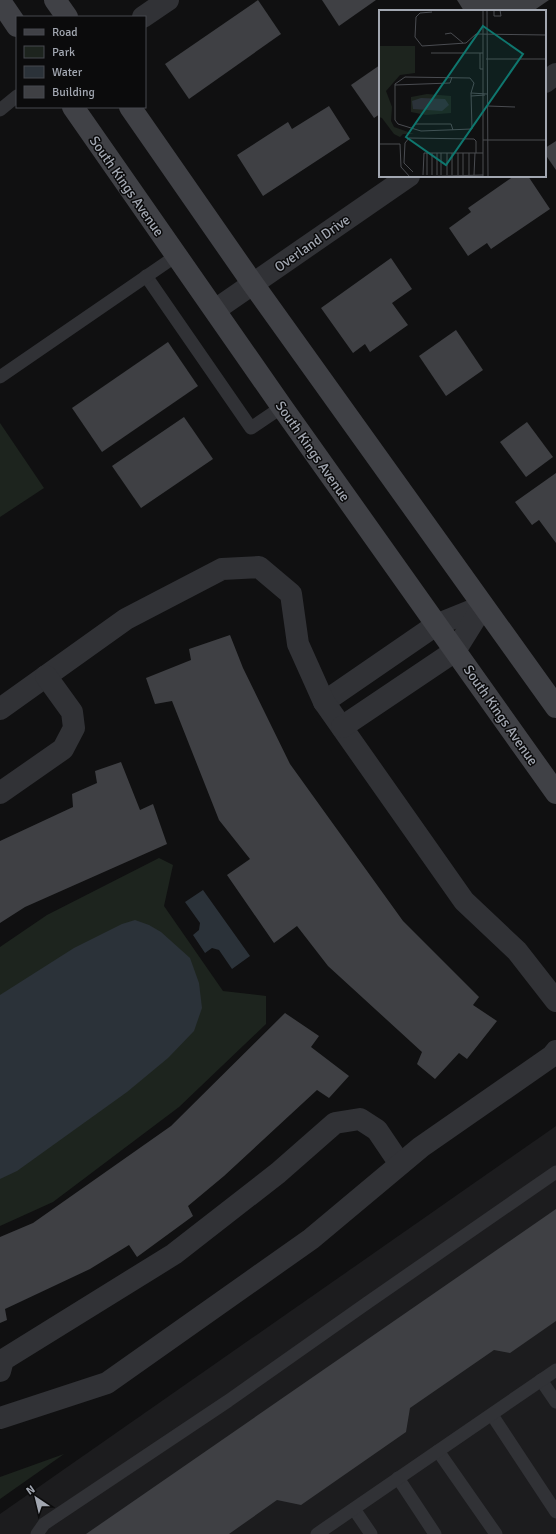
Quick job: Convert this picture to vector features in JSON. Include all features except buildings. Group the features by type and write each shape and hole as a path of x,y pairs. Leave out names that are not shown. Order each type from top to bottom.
{"main road":[{"path":"55,0 66,16"},
{"path":"0,1 16,25"},
{"name":"South Kings Avenue","path":"74,108 282,407 556,794"},
{"path":"131,108 254,284 556,707"}],"street":[{"path":"144,16 168,0"},
{"path":"546,81 556,74"},
{"name":"Overland Drive","path":"215,310 408,177"},
{"path":"0,709 126,619 222,569 258,567 291,594 298,644 324,702 464,901 517,951 556,1001"},
{"path":"324,702 436,625 484,606"},
{"path":"342,727 455,651 484,606"},
{"path":"0,793 63,749 74,728 72,712 46,676"},
{"path":"1,1413 107,1383 311,1238 420,1147 552,1056 556,1051"},
{"path":"0,1371 3,1360 174,1254 278,1173 336,1123 360,1119 377,1130 400,1164"}],"lane":[{"path":"0,110 16,97"},
{"path":"0,377 176,256"},
{"path":"146,276 251,428 282,407"},
{"path":"36,1534 44,1524 228,1401 556,1172"},
{"path":"317,1534 556,1370"},
{"path":"541,1380 556,1402"},
{"path":"492,1415 556,1512"},
{"path":"438,1451 496,1534"},
{"path":"398,1478 435,1534"},
{"path":"354,1509 371,1534"}],"shaded area":[{"path":"556,1126 556,1534 0,1534 0,1514"}],"green space":[{"path":"0,423 44,488 0,517"},
{"path":"159,858 173,865 164,906 223,991 266,996 266,1024 179,1107 53,1202 0,1226 0,947 47,915"},
{"path":"64,1454 0,1499 0,1477"}],"water":[{"path":"203,890 250,956 232,969 219,950 212,948 205,953 193,935 199,930 200,923 185,902"},
{"path":"135,920 149,925 161,932 190,958 199,983 202,1008 194,1031 168,1058 127,1092 17,1171 0,1179 0,995 74,948 122,924"}]}
